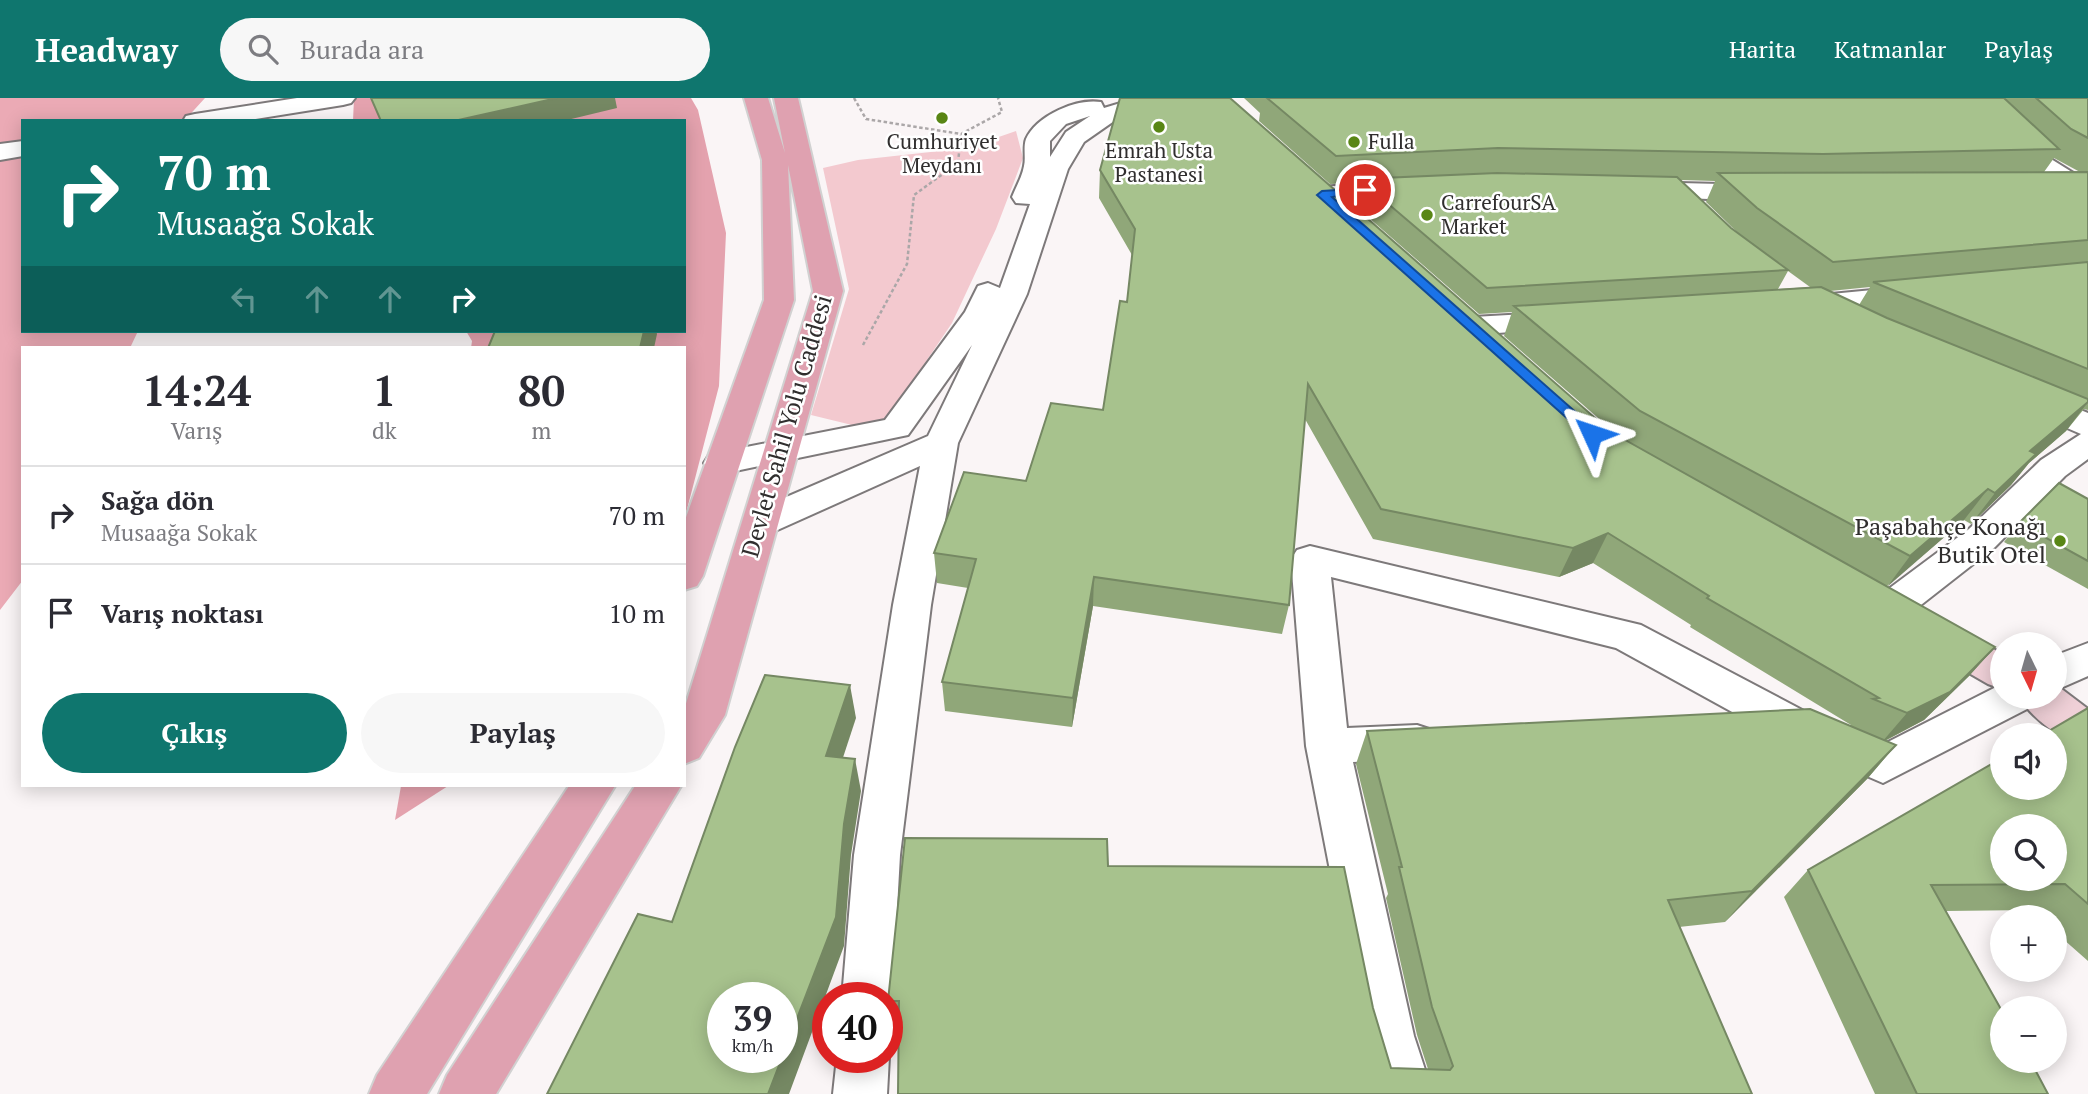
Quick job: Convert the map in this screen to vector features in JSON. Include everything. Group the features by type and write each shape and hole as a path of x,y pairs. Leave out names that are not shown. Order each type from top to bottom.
{"main road":[{"name":"Devlet Sahil Yolu Caddesi","path":"686,570 779,300 775,160 756,98"},
{"name":"Devlet Sahil Yolu Caddesi","path":"686,743 704,715 828,291 786,98"},
{"path":"396,1094 592,787"},
{"path":"466,1094 658,787"}],"street":[{"path":"207,119 343,98"},
{"path":"721,463 896,428 980,313 1037,167 1038,140 1057,119 1129,98"},
{"path":"868,982 877,855 912,606 940,443 1012,294 1055,169 1075,136 1109,114 1161,98"},
{"path":"1974,98 2042,164 2084,190"},
{"path":"0,152 21,148"},
{"path":"1355,223 1313,186 1436,187"},
{"path":"1614,189 1786,193"},
{"path":"2035,189 2084,190"},
{"path":"1675,191 1705,221"},
{"path":"1810,305 1935,293"},
{"path":"1776,296 1810,305 1857,327"},
{"path":"1503,353 1463,317 1594,318"},
{"path":"2004,389 2088,425"},
{"path":"791,416 838,439"},
{"path":"760,523 940,443"},
{"path":"1990,666 1877,602 1982,538 2053,468 2088,443"},
{"path":"1406,1094 1388,1036 1328,746 1310,559 1627,636 1789,723 1883,765 1990,709"},
{"path":"2067,669 2088,658"},
{"path":"2057,709 2088,732"},
{"path":"1719,727 1789,723"},
{"path":"1328,746 1454,740"},
{"path":"860,1094 862,1073"}],"path":[{"path":"854,98 866,119 961,134 1002,112 998,98"},
{"path":"859,352 907,264 914,195 958,163 961,134"}],"shaded area":[{"path":"0,98 205,98 186,119 21,119 21,333 137,333 131,346 21,346 21,583 0,610"},
{"path":"354,98 691,98 698,110 726,233 719,386 686,513 686,346 471,346 472,341 467,333 686,333 686,119 353,119"},
{"path":"1016,131 1023,158 996,229 952,323 885,422 852,425 811,415 849,289 823,168 858,160 967,148"},
{"path":"401,787 446,787 395,820"}],"building":[{"path":"371,98 557,98 463,119 380,119"},
{"path":"1120,98 1230,98 1611,432 1990,644 1990,652 1950,692 1907,713 1873,699 1879,698 1707,598 1709,596 1608,533 1573,548 1381,509 1308,384 1289,605 1094,577 1073,698 942,682 976,559 934,553 964,472 1026,481 1051,403 1103,410 1120,301 1127,302 1135,229 1100,170"},
{"path":"1267,98 2004,98 2059,149 1823,154 1498,148 1336,156"},
{"path":"2036,98 2088,98 2088,138 2071,129"},
{"path":"2088,172 2088,240 1833,262 1757,208 1718,173"},
{"path":"1497,173 1677,177 1731,228 1788,270 1487,288 1359,179"},
{"path":"2088,262 2088,369 1873,282"},
{"path":"1821,287 1887,318 2088,399 2088,402 2030,451 2036,454 1995,493 1988,489 1910,556 1640,411 1514,306"},
{"path":"494,333 644,333 640,346 489,346"},
{"path":"2059,483 2088,499 2088,561 2019,523"},
{"path":"765,675 850,685 826,756 855,759 844,824 836,917 798,1016 798,982 707,982 707,1073 776,1073 768,1094 547,1094 638,914 672,922 735,747"},
{"path":"2088,708 2088,904 2067,886 2067,814 1990,814 1990,885 1931,885 1994,996 1990,996 1990,1073 2037,1073 2048,1094 1917,1094 1808,870 1990,765 1990,800 2067,800 2067,723 2062,723"},
{"path":"1810,709 1896,745 1752,891 1668,900 1752,1094 898,1094 898,1073 903,1073 903,982 890,982 905,838 1107,839 1108,866 1344,867 1373,1008 1391,1068 1450,1070 1453,1066 1432,1007 1399,867 1402,867 1367,731"}],"place":[{"name":"Cumhuriyet Meydanı","path":"942,118"},
{"name":"Emrah Usta Pastanesi","path":"1159,127"},
{"name":"Fulla","path":"1354,142"},
{"name":"CarrefourSA Market","path":"1427,215"},
{"name":"Paşabahçe Konağı Butik Otel","path":"2060,541"}],"route":[{"path":"1365,190 1322,195 1592,434"}]}
